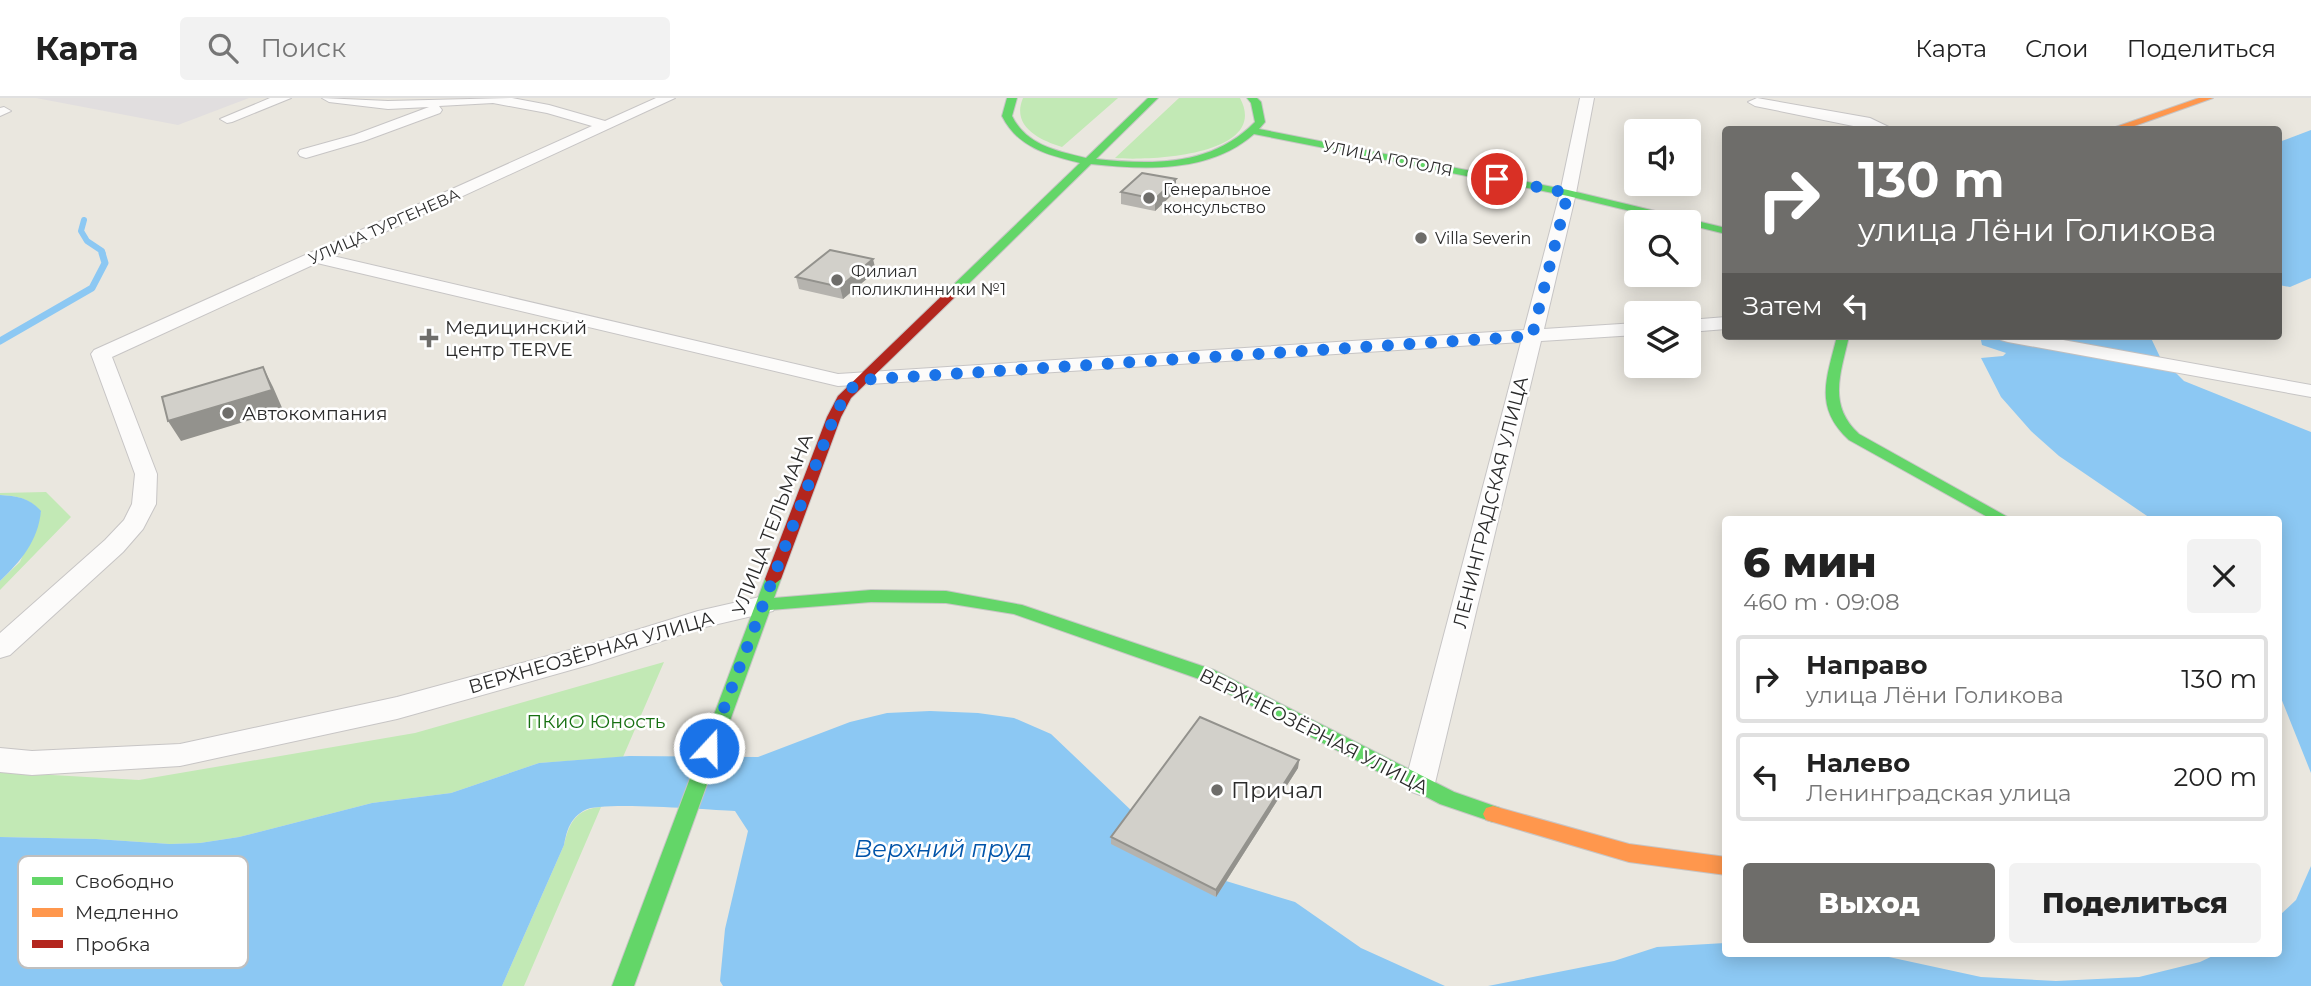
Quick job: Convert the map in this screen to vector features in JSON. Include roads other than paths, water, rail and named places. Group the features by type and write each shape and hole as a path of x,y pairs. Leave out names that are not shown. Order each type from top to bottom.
{"street":[{"path":"227,119 284,98"},
{"path":"329,98 388,105 493,99 549,109 607,125"},
{"name":"УЛИЦА ТУРГЕНЕВА","path":"0,648 114,546 134,524 144,504 146,474 100,354 668,98"},
{"path":"1012,98 1007,116 1014,130 1023,139 1069,157 1134,165 1193,160 1236,147 1255,131 1260,122 1260,114 1252,98"},
{"name":"УЛИЦА ТЕЛЬМАНА","path":"623,986 709,748 834,417 845,396 1153,98"},
{"name":"ЛЕНИНГРАДСКАЯ УЛИЦА","path":"1420,783 1568,193 1587,98"},
{"path":"2124,126 2204,98"},
{"path":"306,153 359,138 462,100"},
{"path":"1755,102 1878,126"},
{"name":"УЛИЦА ГОГОЛЯ","path":"1255,131 1568,193 1722,230"},
{"path":"314,257 814,375 859,380 1624,330"},
{"path":"1701,325 1722,323"},
{"path":"1842,340 1833,396 1834,411 1840,424 1854,437 1998,516"},
{"path":"2030,340 2311,391"},
{"name":"ВЕРХНЕОЗЁРНАЯ УЛИЦА","path":"0,760 32,763 180,755 397,708 592,654 710,617 764,605 871,596 946,597 1016,609 1208,675 1447,798 1507,819 1629,853 1722,865"}],"water":[{"path":"2311,130 2311,278 2290,287 2282,286 2282,141"},
{"path":"1981,340 2152,340 2160,357 2184,381 2311,432 2311,773 2282,700 2282,516 2147,516 2059,456 2031,431 2001,397 1981,358 2003,356 2006,353 1982,345"},
{"path":"0,495 23,498 41,511 36,532 27,550 0,581"},
{"name":"Верхний пруд","path":"887,713 978,713 1014,718 1051,734 1134,813 1215,896 1226,881 1295,902 1361,948 1445,986 723,986 720,981 725,929 748,831 735,811 612,806 585,810 568,829 564,845 502,986 0,986 0,837 200,843 239,837 372,803 451,793 539,763 629,756 758,757 850,722"},
{"path":"2311,866 2311,986 1488,986 1614,961 1657,947 1722,943 1722,957 1889,957 1981,977 2056,981 2139,977 2211,957 2282,957 2282,913 2296,900"}],"waterway":[{"path":"84,220 81,231 87,241 102,251 103,255"},
{"path":"0,341 92,288 105,263 102,253"}],"place":[{"name":"Генеральное консульство","path":"1149,198"},
{"name":"Villa Severin","path":"1421,238"},
{"name":"Филиал поликлинники №1","path":"837,280"},
{"name":"Медицинский центр TERVE","path":"429,338"},
{"name":"Автокомпания","path":"228,413"},
{"name":"Причал","path":"1217,790"}],"park label":[{"name":"ПКиО Юность","path":"596,721"}]}
